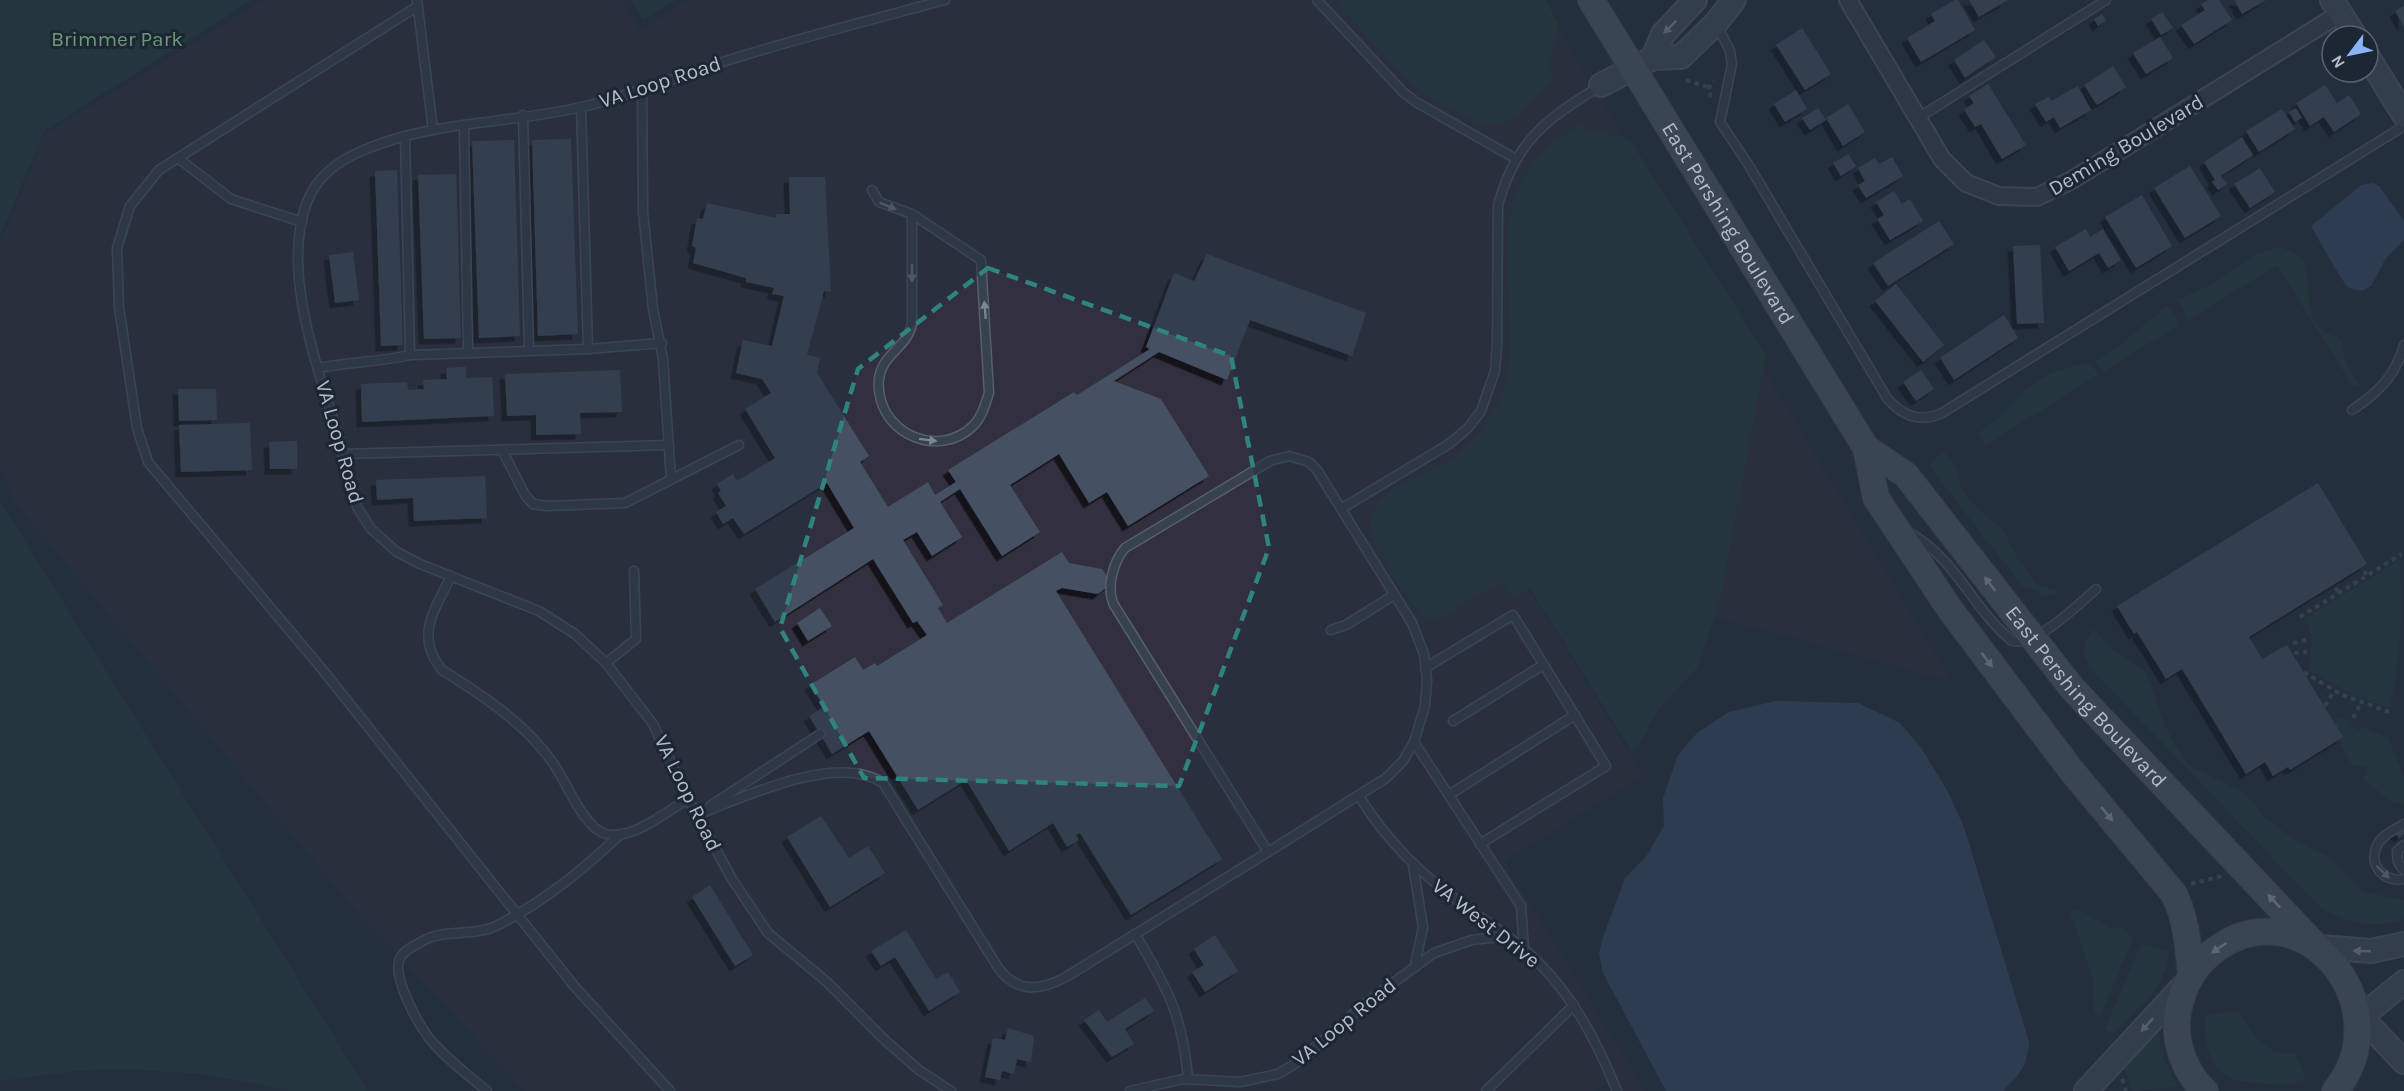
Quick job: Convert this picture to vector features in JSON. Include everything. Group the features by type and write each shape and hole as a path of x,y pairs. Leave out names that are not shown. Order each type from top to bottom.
{"main road":[{"name":"East Pershing Boulevard","path":"1591,0 1643,63 1866,448 1876,498 1948,608 2023,708 2174,894 2184,914 2188,933 2189,979"},
{"path":"1643,63 1663,34 1695,0"},
{"path":"1601,85 1643,63 1681,57 1716,23 1734,0"},
{"path":"2336,7 2347,24"},
{"path":"2380,77 2404,116"},
{"name":"East Pershing Boulevard","path":"1866,448 1906,475 2072,688 2317,945 2336,960 2348,976 2357,995 2362,1017 2361,1039 2356,1059 2335,1091"},
{"name":"East Pershing Boulevard","path":"2205,1091 2189,1072 2178,1037 2178,1009 2189,979 2203,960 2236,938 2276,932 2295,936 2317,945"},
{"path":"2317,945 2371,951 2397,948 2404,944"},
{"path":"2086,1091 2189,979"},
{"path":"2404,982 2362,1017 2404,1062"}],"street":[{"name":"Deming Boulevard","path":"1848,0 1942,159 1966,183 1999,196 2037,197 2073,180 2336,7"}],"lane":[{"name":"VA Loop Road","path":"945,0 744,55 642,90 581,107 433,130 405,136 363,150 328,171 308,200 302,222 300,279 318,368 357,507 371,529 397,552 539,611 575,634 606,663 653,723 688,799 732,879 768,933 827,982 918,1070 951,1091"},
{"path":"1317,0 1403,92 1416,102 1515,159"},
{"path":"1918,118 2106,0"},
{"path":"433,130 418,3 159,170 130,206 117,248 119,307 137,428 148,462 329,678 575,987 670,1091"},
{"path":"1716,23 1730,51 1732,64 1720,118 1724,132 1748,164 1887,398 1901,412 1917,417 1925,418 1942,413 2404,126"},
{"path":"1341,509 1449,444 1468,428 1481,411 1495,371 1498,205 1506,178 1515,159 1535,132 1550,118 1601,85"},
{"path":"642,90 643,212 653,309 662,343 671,480"},
{"path":"581,107 588,349"},
{"path":"524,115 529,349"},
{"path":"464,125 468,351"},
{"path":"405,136 410,355"},
{"path":"178,158 231,200 302,222"},
{"path":"872,190 876,200 883,205 912,214 981,260 989,393 984,410 974,425 959,436 942,441 924,441 907,434 892,423 883,408 879,390 881,372 888,356 907,339 912,324 912,214"},
{"path":"318,368 352,361 393,359 410,355 468,351 588,349 662,343"},
{"path":"2352,410 2385,384 2399,363 2404,345"},
{"path":"343,453 669,445"},
{"path":"502,450 525,495 533,504 612,505 640,496 739,445"},
{"path":"697,815 773,786 809,776 843,773 871,775 883,783 999,969 1016,985 1027,988 1052,985 1359,796 1386,778 1403,761 1414,742 1425,705 1425,668 1417,635 1317,470 1309,462 1289,456 1280,457 1125,548 1116,561 1110,593 1114,605 1268,852"},
{"path":"1893,524 1926,542 1947,561 2012,641 2019,643 2033,638 2096,589"},
{"path":"606,663 636,639 634,571"},
{"path":"451,576 429,622 428,647 433,659 442,670 508,715 532,739 556,768 591,826 608,835 622,834"},
{"path":"1331,630 1346,625 1394,595"},
{"path":"1425,668 1513,615 1606,766 1480,844"},
{"path":"1452,722 1543,665"},
{"path":"1449,795 1575,715"},
{"path":"697,815 820,734"},
{"path":"1414,742 1521,906 1524,950"},
{"name":"VA West Drive","path":"1359,796 1380,829 1413,865 1507,936 1554,979 1574,1005 1599,1049 1617,1091"},
{"path":"487,1091 429,1038 400,983 398,965 401,956 423,940 447,934 482,931 516,915 548,897 622,834 688,799"},
{"path":"2404,824 2382,839 2376,847 2374,859 2382,874 2387,878 2404,879"},
{"path":"2404,845 2397,851 2398,864 2404,870"},
{"name":"VA Loop Road","path":"1413,865 1423,927 1415,965"},
{"path":"1135,934 1174,1005 1186,1047 1188,1079"},
{"name":"VA Loop Road","path":"1130,1091 1166,1081 1188,1079 1240,1082 1278,1074 1298,1062 1415,965 1450,946 1472,940 1507,936"},
{"path":"1486,1091 1574,1005"}],"path":[{"path":"1686,80 1708,87"},
{"path":"1708,87 1714,82"},
{"path":"1708,87 1712,97"},
{"path":"2300,617 2402,554"},
{"path":"2354,556 2367,575"},
{"path":"2326,573 2338,593"},
{"path":"2293,643 2306,640"},
{"path":"2294,653 2307,652"},
{"path":"2304,672 2334,691 2392,713"},
{"path":"2325,706 2334,691"},
{"path":"2353,718 2361,703"},
{"path":"2186,887 2215,880 2228,871"}],"highlighted area":[{"path":"988,268 1231,356 1269,548 1179,786 864,778 780,628 858,369"}],"shaded area":[{"path":"264,0 621,0 640,30 688,0 1541,0 1951,681 1512,561 1643,776 1504,861 1645,1091 1623,1091 1615,1078 1594,1091 525,1091 350,904 15,502 0,469 0,245 45,134"}],"green space":[{"name":"Brimmer Park","path":"0,0 252,0 45,130 0,236"},
{"path":"631,0 676,0 643,20"},
{"path":"1334,0 1545,0 1558,22 1550,60 1545,64 1555,80 1503,125 1489,124 1486,127 1432,99 1402,75"},
{"path":"1582,123 1588,132 1592,129 1630,140 1766,355 1719,604 1697,668 1657,711 1637,749 1632,752 1530,588 1513,597 1501,581 1440,618 1422,617 1389,569 1374,541 1371,529 1371,518 1376,506 1384,497 1406,482 1454,458 1478,436 1496,409 1507,381 1510,356 1508,232 1512,208 1519,186 1532,166 1553,145"},
{"path":"2277,247 2292,252 2301,259 2306,268 2312,315 2320,328 2342,341 2345,360 2360,388 2352,385 2277,265 2188,320 2178,300 2210,285 2255,255"},
{"path":"2167,306 2180,324 2103,372 2096,360 2120,345"},
{"path":"2087,362 2098,375 1985,445 1979,433 2034,383 2046,376"},
{"path":"1944,452 1956,468 1961,486 1969,500 2004,531 2017,558 2036,584 2059,592 2042,598 2037,590 2022,586 1930,467 1930,463"},
{"path":"0,501 368,1091 294,1091 203,1074 125,1069 74,1071 0,1081"},
{"path":"2399,560 2400,634 2390,708 2361,699 2309,671 2312,640 2306,618"},
{"path":"2093,629 2114,651 2146,673 2166,728 2187,764 2246,794 2264,818 2300,843 2327,856 2363,892 2404,900 2404,919 2382,924 2361,923 2341,918 2321,908 2092,670 2084,649"},
{"path":"2339,717 2352,722 2351,727 2360,730 2361,727 2388,737 2404,778 2404,805 2392,801 2363,780 2368,766 2353,766 2349,760 2338,734 2335,721"},
{"path":"2079,909 2109,928 2120,927 2133,938 2101,1015 2094,1013 2093,978 2070,912"},
{"path":"2141,944 2168,952 2167,964 2163,976 2149,997 2113,1034 2105,1029"},
{"path":"2240,1012 2256,1038 2276,1053 2295,1053 2306,1078 2295,1083 2278,1085 2239,1081 2225,1075 2213,1061 2209,1052 2205,1023 2206,1015"},
{"path":"2158,1032 2165,1062 2178,1087 2132,1091 2124,1068"}],"water":[{"path":"2372,183 2379,186 2404,221 2404,240 2386,258 2371,286 2362,291 2345,284 2311,226 2361,185"},
{"path":"1776,701 1858,703 1900,723 1922,749 1948,792 1964,827 2029,1042 2022,1069 2003,1091 1666,1091 1603,973 1599,954 1603,937 1625,878 1646,857 1664,826 1663,798 1678,755 1697,733 1729,712"}],"building":[{"path":"1958,0 1975,30 1921,62 1907,38 1935,21 1931,14"},
{"path":"1969,0 2008,0 1979,17"},
{"path":"2208,0 2219,0 2232,20 2194,44 2181,25 2205,10 2201,4"},
{"path":"2234,0 2266,0 2242,14"},
{"path":"2404,6 2404,27 2395,11"},
{"path":"2162,12 2173,28 2161,35 2151,19"},
{"path":"2102,14 2106,20 2098,26 2094,19"},
{"path":"1802,28 1831,74 1805,90 1776,45"},
{"path":"2160,37 2173,58 2146,74 2133,53"},
{"path":"1984,40 1996,57 1965,78 1954,60"},
{"path":"2113,66 2126,87 2097,105 2084,85"},
{"path":"1988,84 2026,145 2002,159 1981,124 1975,127 1964,110 1974,103 1969,96"},
{"path":"2325,85 2337,103 2349,95 2361,114 2334,132 2324,117 2310,126 2296,103"},
{"path":"2078,86 2091,110 2060,128 2054,117 2046,122 2035,104 2049,97 2051,101"},
{"path":"1796,90 1807,109 1785,122 1774,104"},
{"path":"1848,104 1865,132 1843,146 1826,118"},
{"path":"1818,108 1826,120 1810,130 1802,118"},
{"path":"2296,108 2302,118 2295,122 2289,112"},
{"path":"2282,109 2295,129 2259,152 2246,131"},
{"path":"2242,137 2253,155 2221,176 2227,184 2218,190 2204,162"},
{"path":"571,139 578,334 538,336 532,140"},
{"path":"514,140 520,336 479,338 472,141"},
{"path":"1848,154 1856,166 1841,176 1833,163"},
{"path":"1892,157 1903,176 1866,198 1858,185 1865,181 1858,168 1875,158 1879,164"},
{"path":"2190,166 2221,216 2185,238 2154,188"},
{"path":"2260,168 2275,192 2250,208 2234,184"},
{"path":"397,170 403,345 381,346 375,171"},
{"path":"456,174 461,338 424,339 418,175"},
{"path":"789,177 825,177 831,292 824,291 807,355 820,358 817,373 869,456 860,462 888,507 928,482 935,495 956,482 948,470 1074,392 1077,395 1150,349 1146,347 1174,273 1194,281 1207,254 1366,313 1352,356 1250,320 1227,380 1159,352 1114,381 1161,399 1209,476 1128,526 1107,492 1089,503 1059,454 1010,485 1040,532 1002,556 960,489 940,502 962,537 932,556 917,532 903,540 943,605 938,608 947,623 1062,552 1069,563 1102,569 1112,583 1098,594 1062,588 1056,591 1222,859 1131,915 1080,833 1076,835 1079,840 1067,847 1053,823 1009,851 966,780 918,810 869,731 832,754 809,716 824,707 810,685 855,657 863,670 875,663 877,666 927,635 917,621 913,623 873,559 775,622 755,589 854,528 827,483 744,534 733,518 723,524 716,512 726,506 718,493 721,491 717,484 733,474 737,481 775,458 745,409 771,393 762,379 736,373 743,340 772,346 784,296 772,294 774,288 746,282 746,278 693,263 696,248 692,246 697,218 703,219 707,203 776,218 776,214 790,214"},
{"path":"1894,191 1902,204 1910,199 1923,221 1890,240 1877,219 1884,215 1876,202"},
{"path":"2142,195 2172,246 2136,268 2105,217"},
{"path":"1939,221 1954,244 1888,286 1873,263"},
{"path":"2086,229 2090,237 2103,229 2121,260 2108,268 2099,253 2069,271 2055,247"},
{"path":"2040,245 2044,323 2017,324 2013,246"},
{"path":"353,252 359,300 335,303 329,255"},
{"path":"1896,284 1944,345 1923,362 1875,301"},
{"path":"2004,315 2018,338 1954,380 1940,358"},
{"path":"466,367 466,378 492,377 494,416 362,422 361,384 407,382 408,390 424,389 423,380 447,379 446,368"},
{"path":"620,370 622,412 580,413 581,434 536,435 536,415 507,416 505,374"},
{"path":"1921,370 1934,389 1916,401 1903,382"},
{"path":"178,389 216,389 217,420 179,421"},
{"path":"250,423 252,470 181,472 179,425"},
{"path":"297,441 297,469 270,469 269,442"},
{"path":"485,476 487,518 414,521 413,498 377,500 376,480"},
{"path":"2318,483 2367,564 2249,637 2262,659 2287,645 2343,737 2290,770 2288,767 2273,776 2265,762 2246,774 2182,669 2166,679 2137,632 2134,634 2117,606"},
{"path":"820,608 832,626 808,641 797,623"},
{"path":"821,816 849,858 868,846 885,873 830,907 787,837"},
{"path":"2404,822 2404,834 2399,838 2393,829"},
{"path":"710,885 753,955 735,966 692,897"},
{"path":"906,930 936,979 948,972 960,992 929,1011 895,957 881,966 871,951"},
{"path":"1215,935 1238,971 1205,992 1192,972 1204,965 1194,949"},
{"path":"1145,998 1154,1011 1125,1029 1134,1044 1112,1057 1084,1020 1099,1010 1107,1022"},
{"path":"1008,1028 1034,1036 1031,1062 1017,1059 1014,1074 1002,1071 1000,1080 985,1077 993,1038 1005,1040"}]}
